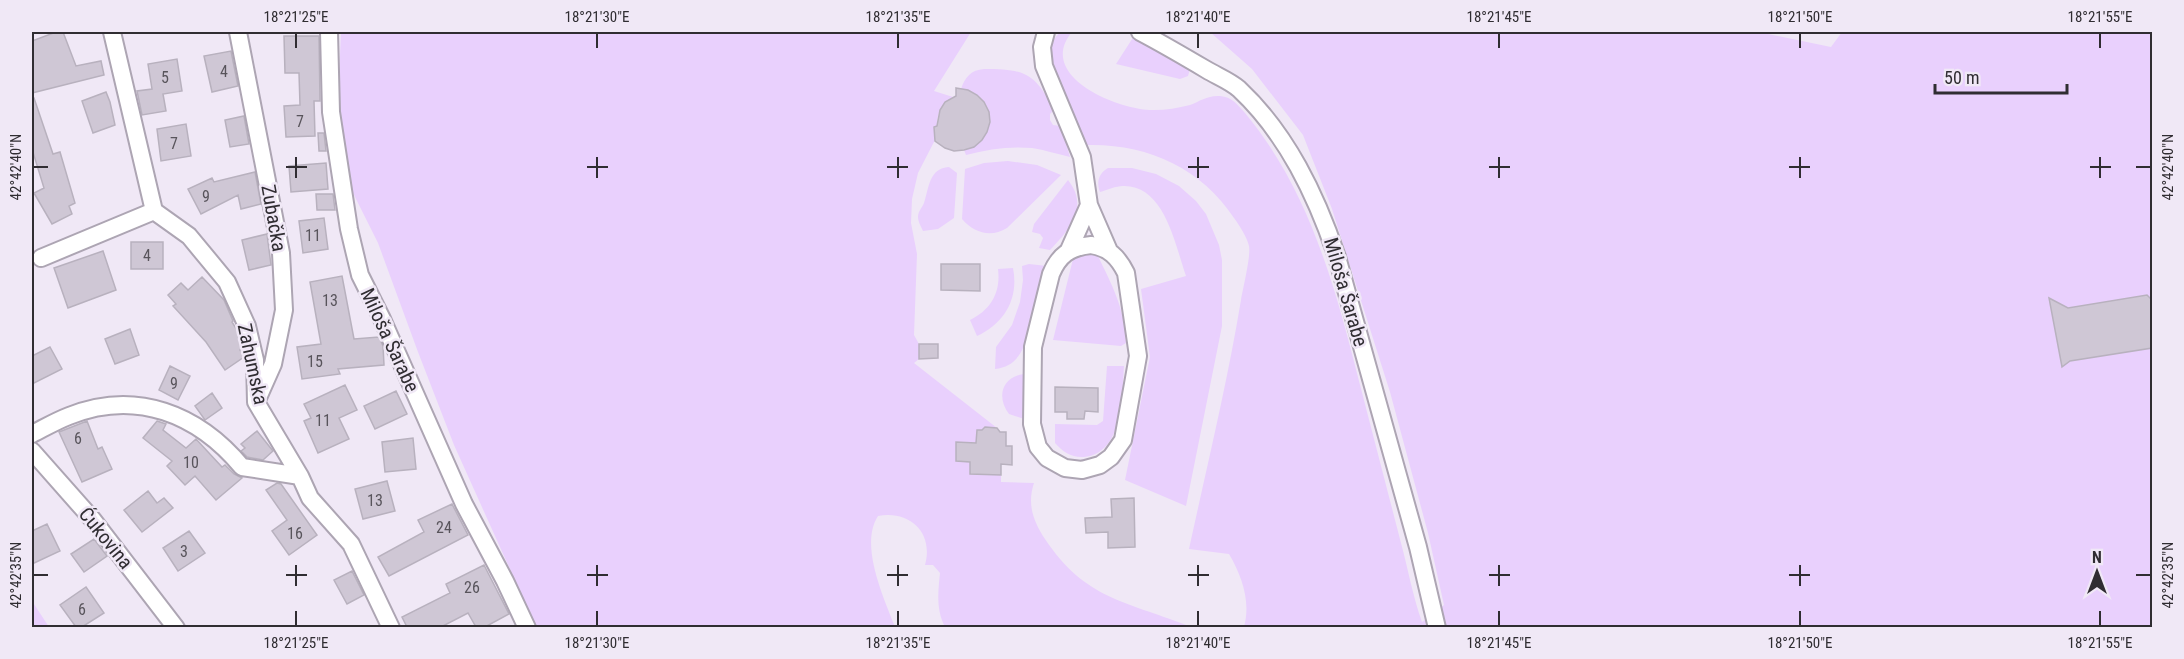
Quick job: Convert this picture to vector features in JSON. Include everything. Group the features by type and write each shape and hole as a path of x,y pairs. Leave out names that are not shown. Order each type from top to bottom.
{"street":[{"path":"41,258 154,211 112,32"},
{"name":"Zubačka","path":"238,32 281,253 284,310 273,364 256,402"},
{"name":"Miloša Šarabe","path":"329,32 331,112 349,229 360,275 382,319 464,504 506,581 527,627"},
{"path":"1046,32 1042,47 1044,66 1082,157 1089,205 1109,250 1121,262 1125,273 1138,356 1123,440 1111,457 1100,465 1082,470 1065,468 1047,458 1038,447 1032,424 1033,347 1051,274 1056,262 1070,250 1089,205"},
{"name":"Miloša Šarabe","path":"1140,32 1237,88 1262,114 1283,142 1305,179 1324,218 1337,257 1418,547 1437,627"},
{"name":"Zahumska","path":"154,211 189,236 227,282 247,326 255,360 256,402 300,476 310,498 351,544 391,627"},
{"path":"1070,250 1091,245 1109,250"},
{"path":"32,434 70,415 106,406 148,407 171,413 201,427 226,448 242,467 300,476"},
{"name":"Ćukovina","path":"32,452 93,520 176,627"}],"shaded area":[{"path":"341,32 971,32 934,91 953,97 945,103 939,113 937,126 934,127 935,140 918,173 912,199 911,223 917,254 914,335 919,344 919,359 914,363 997,428 985,427 976,443 956,442 956,461 970,462 970,474 1001,475 1001,482 1034,483 1031,505 1037,526 1060,559 1075,574 1091,586 1125,603 1186,625 1181,628 945,627 939,607 940,573 933,565 925,565 927,553 923,534 909,520 890,515 878,516 871,542 875,572 895,627 536,627 454,445 378,243 351,189 342,150 338,102"},
{"path":"1060,32 1072,32 1063,48 1064,63 1072,76 1086,88 1103,97 1139,109 1154,110 1186,106 1212,96 1231,99 1245,113 1267,143 1303,207 1329,275 1350,345 1422,622 1444,605 1428,533 1390,392 1332,209 1303,135 1252,69 1210,32 1759,32 1831,47 1842,32 2152,32 2152,627 1244,627 1246,599 1244,589 1229,554 1189,549 1230,363 1248,264 1248,242 1221,200 1188,172 1170,162 1129,148 1086,145 1079,133 1049,56 1054,39"},
{"path":"1134,36 1190,69 1188,76 1180,79 1116,64"},
{"path":"984,69 1019,72 1041,88 1054,110 1050,114 1050,120 1053,125 1061,126 1070,157 1024,147 966,155 964,150 983,136 988,127 989,117 982,99 961,89 969,75"},
{"path":"1008,161 1037,165 1061,175 1007,228 995,233 977,231 962,219 965,169 984,163"},
{"path":"949,167 957,173 954,218 938,229 923,231 918,215 931,180 937,171"},
{"path":"1108,168 1132,168 1156,174 1179,186 1196,201 1206,214 1219,245 1222,260 1222,326 1186,506 1125,480 1150,357 1141,289 1186,276 1166,219 1149,195 1137,188 1123,186 1100,192 1099,178"},
{"path":"1068,180 1077,200 1074,218 1064,235 1050,250 1039,248 1043,238 1040,234 1032,232 1034,224"},
{"path":"1096,252 1120,307 1126,343 1121,346 1053,340 1074,255"},
{"path":"1029,264 1047,266 1024,346 1013,362 995,369 996,347 1012,325 1020,302 1022,266"},
{"path":"1013,268 1014,289 1008,308 995,324 977,336 970,320 984,311 993,299 998,285 998,269"},
{"path":"1107,366 1124,366 1121,406 1114,434 1107,445 1097,453 1080,457 1065,452 1055,443 1055,424 1097,425 1103,421"},
{"path":"1024,374 1024,419 1009,414 1002,395 1006,383"},
{"path":"32,601 49,627 32,627"}],"building":[{"path":"56,32 63,32 76,66 101,61 104,75 32,93 32,41"},
{"path":"284,36 319,36 320,101 314,101 315,136 286,137 284,106 300,105 299,73 285,73"},
{"path":"231,51 238,86 212,92 204,56"},
{"path":"177,59 182,91 163,94 166,111 142,115 137,91 152,89 148,64"},
{"path":"956,88 968,90 984,102 989,112 990,122 982,140 974,147 954,151 935,141 934,127 937,126 940,110 945,102 956,96"},
{"path":"106,92 115,125 93,133 82,101"},
{"path":"32,98 34,98 53,154 60,152 75,203 69,206 72,214 52,224 34,193 44,188 32,149"},
{"path":"244,116 249,144 230,147 225,120"},
{"path":"186,124 191,156 161,161 157,129"},
{"path":"318,133 324,133 326,151 319,151"},
{"path":"326,163 328,189 291,192 289,166"},
{"path":"255,172 261,204 241,209 238,195 201,214 188,189 212,178 214,182"},
{"path":"316,194 333,194 335,210 317,210"},
{"path":"324,218 328,249 303,253 299,221"},
{"path":"267,234 271,265 249,270 242,240"},
{"path":"131,242 163,242 163,269 131,269"},
{"path":"103,251 116,290 68,308 54,268"},
{"path":"941,264 980,264 980,291 941,290"},
{"path":"342,276 354,339 379,337 383,346 384,365 338,369 340,374 302,379 297,347 321,344 310,282"},
{"path":"202,277 224,300 237,330 242,349 240,350 244,357 225,370 206,342 173,306 176,304 168,295 181,283 188,290"},
{"path":"2147,295 2152,300 2152,348 2070,361 2062,367 2049,298 2068,308"},
{"path":"130,329 139,355 115,364 105,339"},
{"path":"919,344 938,344 938,358 919,359"},
{"path":"50,347 62,369 32,384 32,356"},
{"path":"170,366 190,376 178,400 159,390"},
{"path":"345,385 357,410 339,418 349,439 318,453 304,421 311,418 304,404"},
{"path":"1055,387 1098,388 1098,412 1085,411 1084,419 1067,419 1067,412 1055,412"},
{"path":"396,391 407,414 375,429 364,406"},
{"path":"212,393 222,408 205,420 195,406"},
{"path":"87,421 98,449 102,447 112,469 82,482 59,432"},
{"path":"157,421 166,424 163,430 186,448 196,439 222,467 225,465 242,478 216,500 195,476 185,485 167,466 172,461 143,438"},
{"path":"985,427 997,428 1000,432 1006,432 1006,446 1012,446 1012,465 1001,464 1001,475 970,474 970,462 956,461 956,442 976,443 977,430"},
{"path":"257,431 273,451 263,460 247,457 241,451 245,448 241,444"},
{"path":"413,438 416,469 385,472 382,442"},
{"path":"387,481 395,511 363,519 355,489"},
{"path":"277,483 281,484 317,535 289,555 272,531 287,520 266,490"},
{"path":"148,491 157,503 164,498 173,508 142,532 124,510"},
{"path":"1134,498 1135,547 1108,548 1108,532 1086,533 1085,518 1112,517 1111,499"},
{"path":"452,504 468,535 389,576 378,557 424,532 418,520"},
{"path":"47,524 60,551 32,564 32,531"},
{"path":"189,531 205,553 178,571 163,548"},
{"path":"94,539 107,556 84,572 71,554"},
{"path":"484,565 509,614 485,627 476,627 468,613 441,627 407,627 402,617 450,593 446,584"},
{"path":"352,571 364,595 347,604 334,580"},
{"path":"86,587 104,613 82,627 76,627 60,605"}]}
